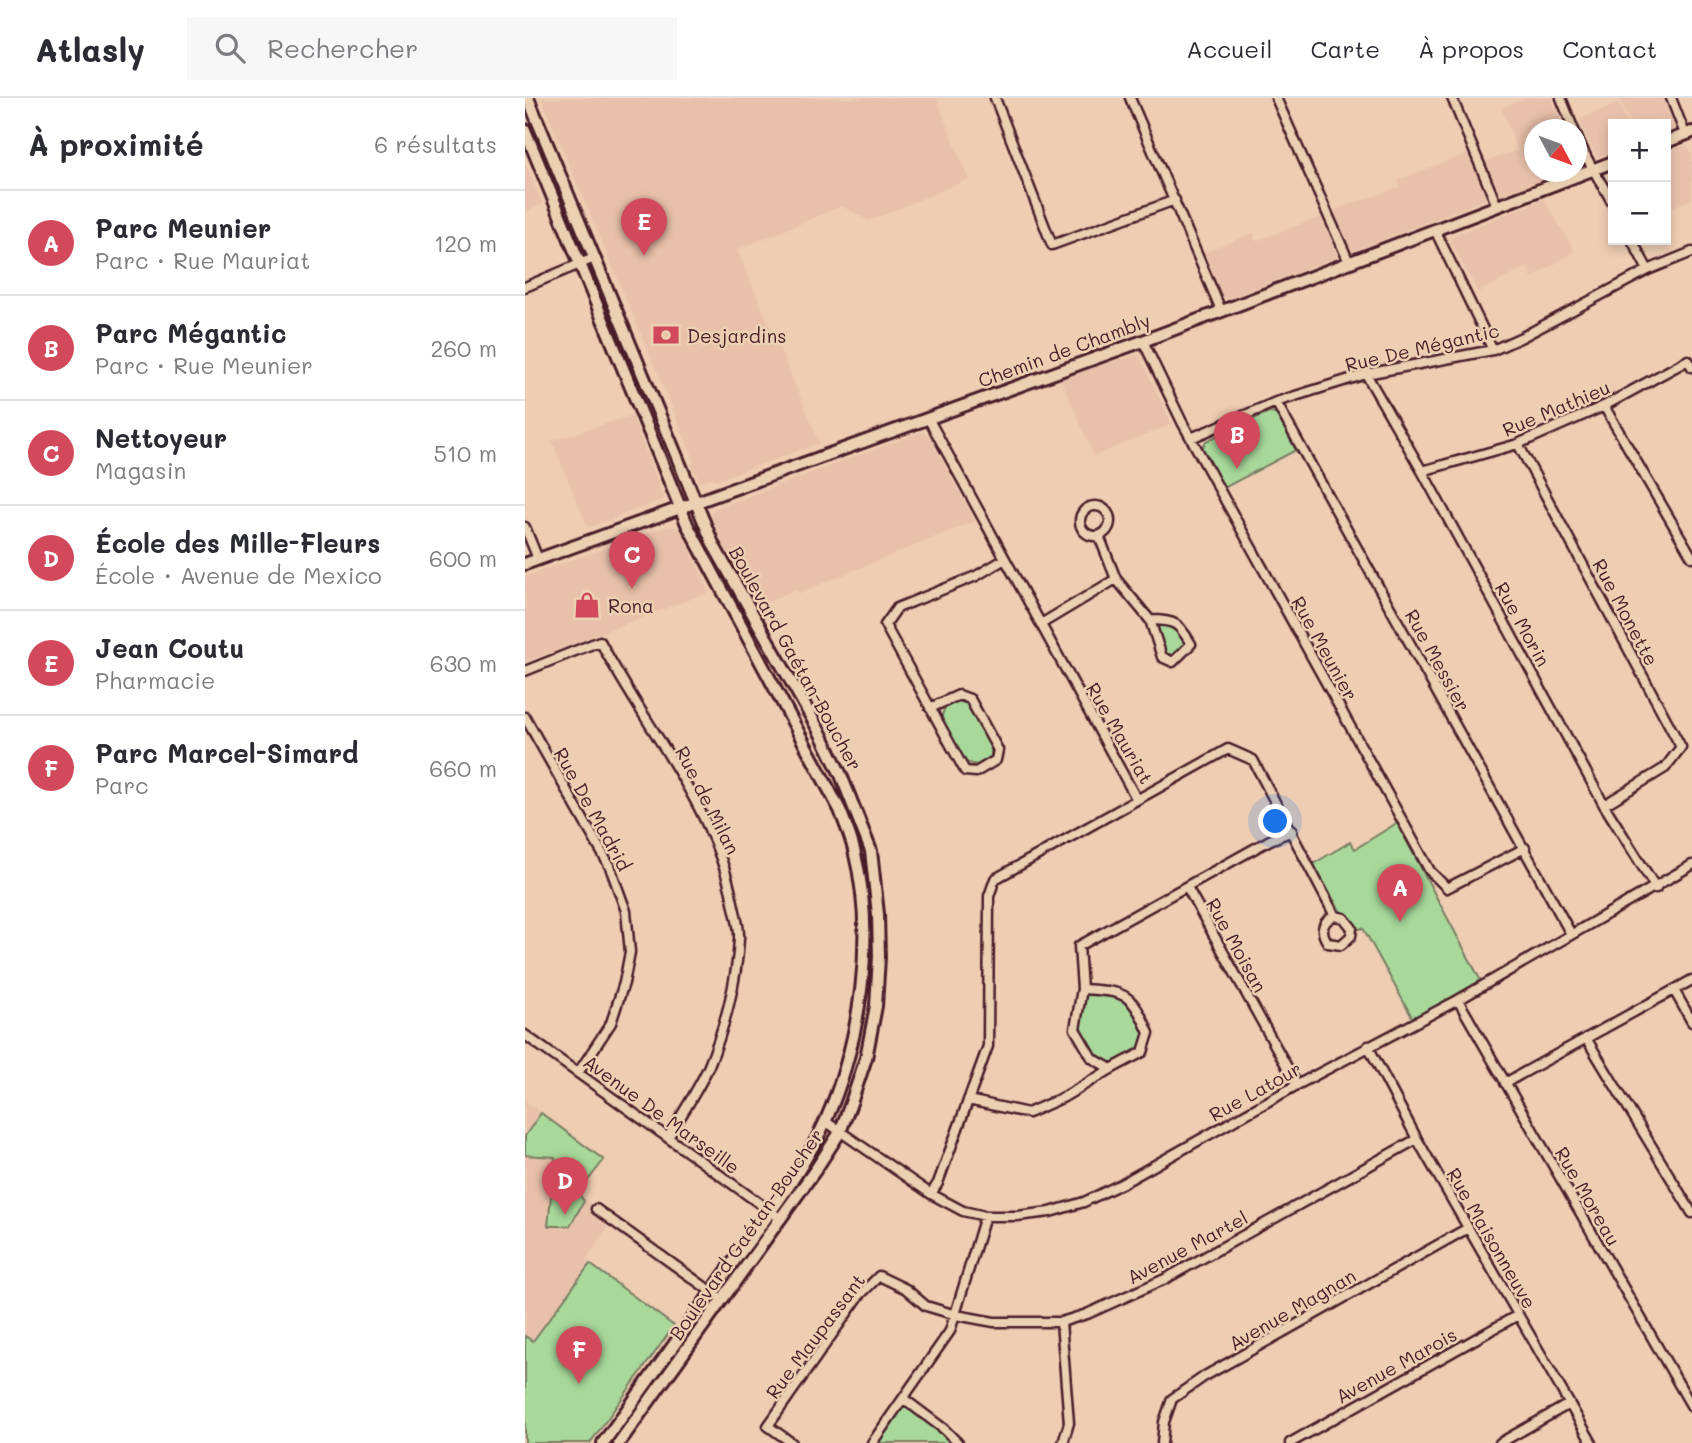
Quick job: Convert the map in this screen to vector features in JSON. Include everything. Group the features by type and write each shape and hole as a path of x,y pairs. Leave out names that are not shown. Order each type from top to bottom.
{"street":[{"name":"Boulevard Gaétan-Boucher","path":"528,98 695,503 723,563 821,734 841,775 871,851 879,914 876,1006 866,1058 840,1132 722,1300 612,1441"},
{"path":"995,98 1052,245 1174,200"},
{"path":"1130,98 1221,310"},
{"path":"1276,98 1349,262"},
{"path":"1452,98 1497,206"},
{"path":"1561,98 1570,119"},
{"path":"1671,98 1689,133 1671,140"},
{"name":"Boulevard Gaétan-Boucher","path":"525,130 681,508 704,556 841,810 854,851 864,912 864,958 855,1027 825,1121 770,1212 712,1292 612,1441"},
{"path":"533,148 541,150 561,177"},
{"path":"1587,162 1608,196"},
{"name":"Chemin de Chambly","path":"525,564 1143,341 1608,164"},
{"path":"1435,230 1493,349"},
{"path":"1635,245 1648,270"},
{"name":"Rue De Mégantic","path":"1191,438 1276,402 1366,374 1493,349 1522,337 1648,270 1692,252"},
{"path":"525,287 594,258"},
{"name":"Rue Meunier","path":"1143,341 1191,438 1430,872 1447,888 1525,848"},
{"name":"Rue Mathieu","path":"1422,471 1518,444 1604,406 1688,360 1692,367"},
{"name":"Rue Morin","path":"1366,374 1422,471 1604,805 1655,888"},
{"name":"Rue Messier","path":"1276,402 1571,934"},
{"path":"1604,406 1692,557"},
{"name":"Rue Mauriat","path":"928,418 1136,798 1229,749 1253,760 1335,916"},
{"name":"Rue Monette","path":"1518,444 1681,747 1664,768 1604,805"},
{"path":"525,527 538,559"},
{"path":"1099,536 1116,579 1150,620 1161,657 1173,662 1191,644 1183,630 1171,620 1150,620"},
{"path":"930,708 959,695 970,699 998,750 996,760 977,772 965,771 930,708 885,625 897,608 976,576 1005,559"},
{"path":"1041,624 1116,579"},
{"name":"Rue de Milan","path":"525,671 600,641 617,674 655,731 695,802 727,873 740,937 728,1013 707,1069 668,1138"},
{"name":"Rue De Madrid","path":"525,717 610,867 626,911 630,952 624,983 611,1023 577,1073"},
{"path":"931,1194 938,1183 988,1046 989,896 995,879 1136,798"},
{"name":"Rue Moisan","path":"1292,831 1270,840 1187,887 1297,1085"},
{"name":"Rue Latour","path":"825,1121 931,1194 963,1211 985,1216 1017,1216 1084,1202 1123,1183 1368,1046 1458,1000 1692,866"},
{"path":"1111,1069 1092,1058 1075,1030 1082,989 1079,946 1187,887"},
{"path":"1505,1083 1692,980"},
{"path":"968,1100 1028,1113 1064,1097 1143,1052 1149,1033 1139,1010 1120,992 1082,989"},
{"path":"1674,990 1692,1022"},
{"name":"Rue Moreau","path":"1458,1000 1692,1407"},
{"name":"Avenue De Marseille","path":"525,1035 781,1219"},
{"path":"1586,1038 1692,1213"},
{"name":"Rue Maisonneuve","path":"1368,1046 1417,1139 1592,1443"},
{"name":"Avenue Martel","path":"955,1315 994,1322 1061,1322 1087,1314 1165,1279 1417,1139"},
{"path":"596,1209 722,1300"},
{"path":"872,1443 950,1331 985,1216"},
{"name":"Avenue Magnan","path":"1162,1443 1164,1422 1172,1399 1218,1369 1468,1228"},
{"name":"Rue Maupassant","path":"792,1443 768,1426 859,1296 879,1276 906,1289 926,1306 955,1315"},
{"name":"Avenue Marois","path":"1290,1443 1518,1315"},
{"path":"1061,1322 1069,1423 1063,1443"},
{"path":"904,1399 958,1443"},
{"path":"1500,1443 1569,1404"}],"shaded area":[{"path":"541,98 936,98 969,179 869,221 842,206 737,250 820,443 717,480 711,478 699,483 692,465 693,457"},
{"path":"1524,98 1552,98 1560,119 1524,119 1524,182 1536,182 1499,196 1485,162 1518,150 1501,108"},
{"path":"1619,98 1664,98 1676,129 1671,131 1671,119 1628,119"},
{"path":"1619,103 1626,119 1608,119 1608,154 1598,157 1587,135 1587,119 1580,119"},
{"path":"1687,145 1692,154 1692,199 1671,208 1671,182 1671,151"},
{"path":"1468,153 1486,199 1354,251 1347,247 1334,210 1399,187 1398,180"},
{"path":"525,163 543,204 525,212"},
{"path":"1544,199 1575,251 1532,278 1527,267 1478,292 1450,241 1454,235"},
{"path":"1322,216 1338,257 1228,299 1221,296 1203,253 1253,233 1256,241"},
{"path":"1139,355 1172,424 1094,456 1059,375"},
{"path":"632,415 664,499 588,528 552,441"},
{"path":"921,432 929,436 975,521 799,593 795,589 752,610 710,518 714,509"},
{"path":"668,526 682,531 709,592 525,662 525,576"},
{"path":"525,1101 604,1160 581,1194 612,1221 586,1260 590,1264 533,1342 525,1336"}],"green space":[{"path":"1269,412 1276,413 1296,450 1224,488 1202,448 1206,441"},
{"path":"1171,622 1188,644 1172,659 1164,654 1153,623"},
{"path":"957,701 968,704 991,746 991,756 977,765 965,762 941,720 944,709"},
{"path":"1397,823 1481,981 1413,1019 1363,928 1355,930 1348,917 1341,912 1313,864 1350,842 1355,849"},
{"path":"1082,989 1120,992 1149,1033 1143,1052 1111,1069 1092,1058 1075,1029"},
{"path":"541,1113 604,1160 578,1193 584,1201 570,1226 548,1226 555,1157 525,1155 525,1136"},
{"path":"590,1264 674,1326 590,1443 525,1443 525,1336 533,1341"},
{"path":"904,1399 958,1443 872,1443"}],"place":[{"name":"Jean Coutu","path":"644,256"},
{"name":"Desjardins","path":"666,335"},
{"name":"Parc Mégantic","path":"1237,469"},
{"name":"Nettoyeur","path":"632,589"},
{"name":"Rona","path":"587,605"},
{"name":"Parc Meunier","path":"1400,922"},
{"name":"École des Mille-Fleurs","path":"565,1215"},
{"name":"Parc Marcel-Simard","path":"579,1384"}]}
